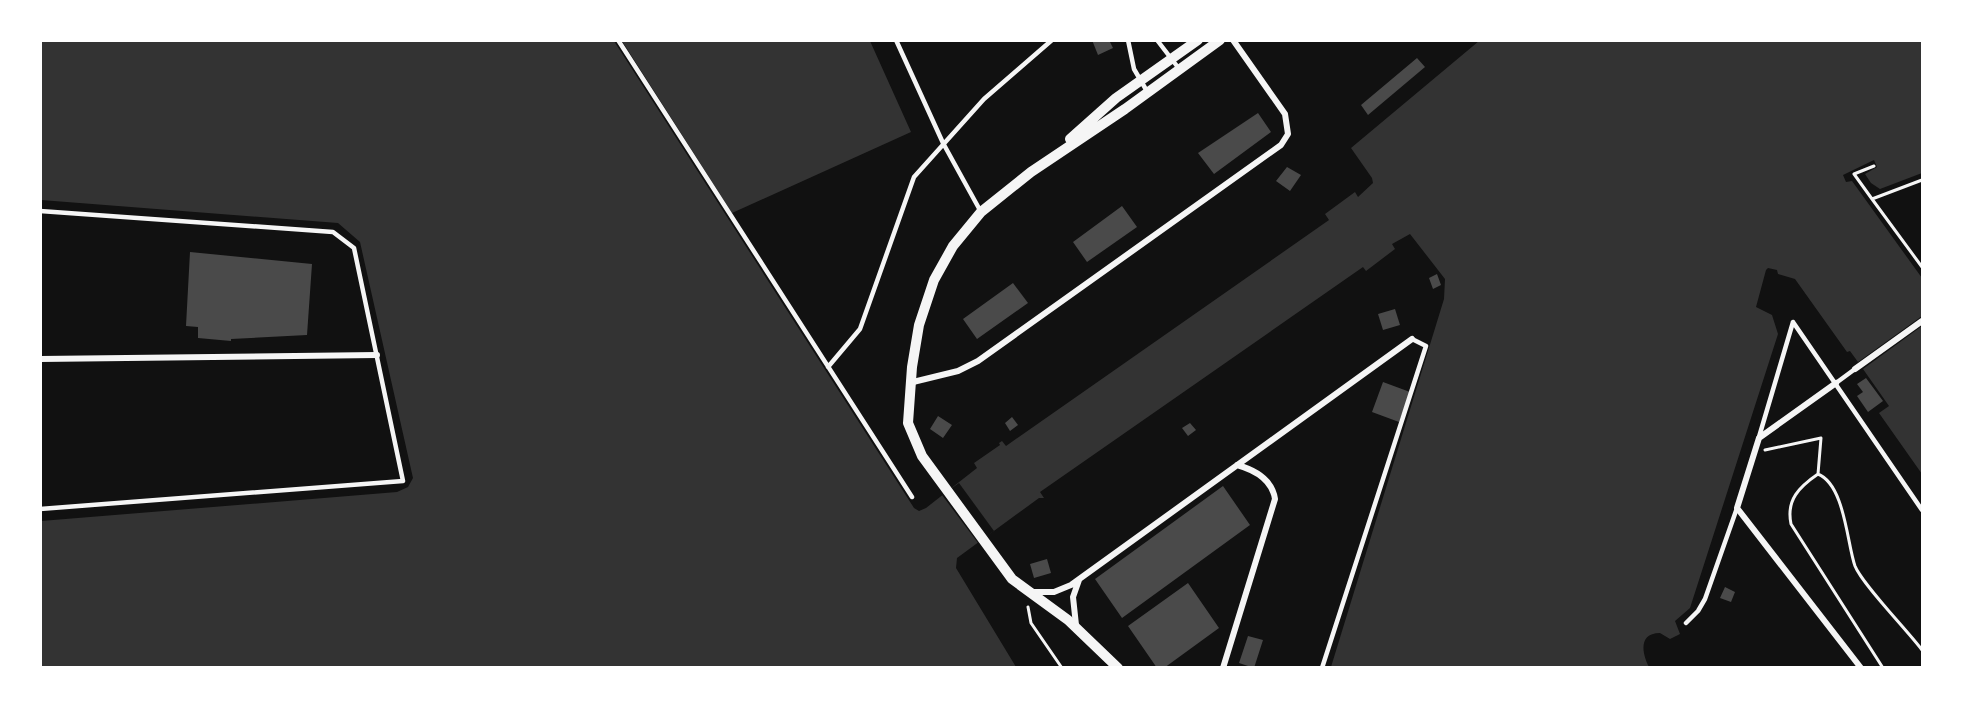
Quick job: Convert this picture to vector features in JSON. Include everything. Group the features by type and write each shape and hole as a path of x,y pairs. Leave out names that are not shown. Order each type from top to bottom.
{"street":[{"path":"1118,668 1077,629 1026,591 1005,571 922,456 910,431 909,383 919,325 934,280 953,246 981,212 1046,161 1107,106 1198,40"},
{"path":"1046,161 1148,93 1220,40"},
{"path":"909,383 958,371 978,361 1281,145 1288,134 1285,114 1233,40"},
{"path":"1855,369 1923,321"},
{"path":"1026,591 1054,592 1080,579 1412,339"},
{"path":"40,359 377,355"},
{"path":"1836,383 1759,438 1737,508 1861,668"},
{"path":"1223,668 1275,499 1272,489 1260,474 1237,465"},
{"path":"1077,629 1073,597 1080,579"}],"lane":[{"path":"618,40 912,497"},
{"path":"896,40 943,143 981,212"},
{"path":"828,367 860,329 909,184 943,143 992,91 1052,40"},
{"path":"1128,40 1132,65 1148,93"},
{"path":"1157,40 1180,70"},
{"path":"40,210 333,232 354,248 403,481 40,509"},
{"path":"1759,438 1793,322 1923,510"},
{"path":"1322,668 1426,346 1412,339"},
{"path":"1836,383 1855,369"},
{"path":"1686,623 1698,611 1705,599 1737,508"}],"path":[{"path":"1874,165 1854,174 1923,267"},
{"path":"1872,199 1923,180"},
{"path":"1755,452 1821,438 1818,474 1797,490 1789,507 1791,524 1883,668"},
{"path":"1818,474 1828,483 1845,518 1856,568 1923,650"},
{"path":"1026,591 1031,623 1062,668"}],"shaded area":[{"path":"40,41 614,41 914,508 919,511 977,468 974,463 1000,445 999,443 1002,441 1006,446 1329,220 1325,214 1355,192 1358,197 1373,183 1372,178 1351,148 1479,41 1922,41 1922,173 1880,189 1871,183 1865,174 1877,167 1874,160 1843,175 1846,182 1852,181 1922,278 1922,316 1858,362 1850,351 1847,352 1795,279 1778,274 1777,270 1768,268 1766,270 1756,307 1772,315 1778,334 1690,608 1675,621 1680,634 1670,639 1660,633 1648,636 1645,640 1644,651 1649,667 1331,667 1444,299 1445,279 1410,234 1392,244 1395,249 1366,271 1363,267 1040,492 1044,498 1039,498 957,558 956,568 1016,667 41,667 41,521 397,492 408,487 413,478 360,242 338,223 41,200"},
{"path":"622,41 870,41 911,132 732,213"},
{"path":"1922,326 1922,474 1879,413 1889,406 1863,369"}],"pier":[{"path":"959,483 994,531 978,543 942,495"}],"building":[{"path":"1092,40 1109,40 1113,48 1098,55"},
{"path":"1417,58 1425,67 1368,115 1361,105"},
{"path":"1258,113 1271,132 1214,174 1198,153"},
{"path":"1287,167 1301,175 1290,191 1276,181"},
{"path":"1122,206 1137,227 1087,262 1073,242"},
{"path":"190,252 312,264 307,335 231,339 231,341 198,338 198,327 186,326"},
{"path":"1437,274 1441,285 1433,289 1429,278"},
{"path":"1013,283 1028,303 977,339 963,319"},
{"path":"1395,309 1400,325 1383,330 1378,314"},
{"path":"1866,378 1883,401 1868,412 1857,396 1863,392 1857,384"},
{"path":"1383,382 1410,392 1399,422 1372,412"},
{"path":"938,416 952,425 943,438 930,429"},
{"path":"1012,417 1018,425 1010,431 1005,423"},
{"path":"1190,423 1196,430 1188,436 1182,428"},
{"path":"1223,486 1250,525 1122,618 1095,579"},
{"path":"1047,559 1051,573 1034,578 1030,564"},
{"path":"1188,583 1219,628 1164,668 1157,668 1128,626"},
{"path":"1725,587 1735,592 1731,602 1720,598"},
{"path":"1248,636 1263,640 1254,668 1239,663"}]}
